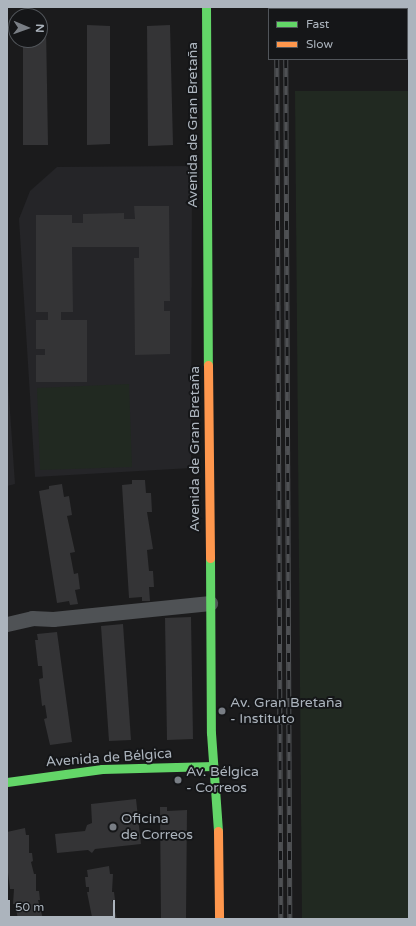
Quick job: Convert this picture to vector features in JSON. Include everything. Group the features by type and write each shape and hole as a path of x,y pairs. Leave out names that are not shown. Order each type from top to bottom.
{"street":[{"name":"Avenida de Gran Bretaña","path":"206,7 210,603 213,766 217,795 219,919"},
{"path":"7,624 32,618 53,619 210,603"},
{"name":"Avenida de Bélgica","path":"7,782 102,769 213,766"},
{"name":"Avenida de Gran Bretaña","path":"213,919 218,890"}],"shaded area":[{"path":"295,91 409,91 409,919 302,919"},
{"path":"192,166 191,468 35,477 19,219 30,191 57,167"},
{"path":"7,367 15,484 7,486"},
{"path":"129,384 132,467 40,470 37,388"}],"building":[{"path":"87,25 110,26 110,144 87,145"},
{"path":"170,25 173,145 148,146 147,26"},
{"path":"23,48 46,48 48,145 23,145"},
{"path":"134,206 169,206 170,301 164,301 164,311 170,311 170,354 135,355 134,258 139,258 139,247 72,247 73,312 61,312 61,320 87,320 87,382 36,382 36,355 45,355 45,349 36,349 36,320 48,320 48,312 36,312 36,215 72,215 72,223 83,223 83,214 124,213 124,219 135,219"},
{"path":"132,480 145,480 146,493 151,493 152,512 147,512 153,549 147,550 149,571 153,571 154,587 149,587 150,601 142,601 142,597 129,598 122,485 132,484"},
{"path":"62,484 64,497 69,496 72,515 67,516 75,552 70,553 74,574 78,573 80,589 75,590 78,604 70,605 69,601 57,603 39,491 49,489 49,486"},
{"path":"191,617 193,739 167,740 165,618"},
{"path":"123,624 131,740 109,741 101,626"},
{"path":"57,632 72,742 50,745 44,719 47,718 45,705 42,706 39,679 43,678 42,666 38,666 35,640 38,640 37,634"},
{"name":"Oficina de Correos","path":"136,799 141,844 95,849 92,853 88,850 57,853 55,834 85,831 87,825 92,823 91,804"},
{"path":"160,807 167,807 167,811 187,810 186,919 161,919"},
{"path":"25,828 26,835 29,835 29,853 32,853 33,861 31,862 34,874 36,874 36,891 39,891 40,900 38,900 43,919 18,919 15,904 13,904 14,889 10,889 7,865 7,832"},
{"path":"109,866 110,874 113,874 112,892 114,892 115,900 112,900 117,919 90,919 92,917 87,892 89,892 89,887 86,887 85,877 88,877 87,870"}],"railway":[{"path":"277,60 281,919"},
{"path":"286,60 290,919"}],"traffic: fast":[{"path":"206,7 208,365"},
{"path":"210,558 211,733 218,831"},
{"path":"7,782 102,769 213,766"}],"traffic: slow":[{"path":"208,365 210,558"},
{"path":"218,831 219,919"}],"place":[{"name":"Av. Gran Bretaña - Instituto","path":"222,711"},
{"name":"Av. Bélgica - Correos","path":"178,780"},
{"name":"Oficina de Correos","path":"113,827"}]}
